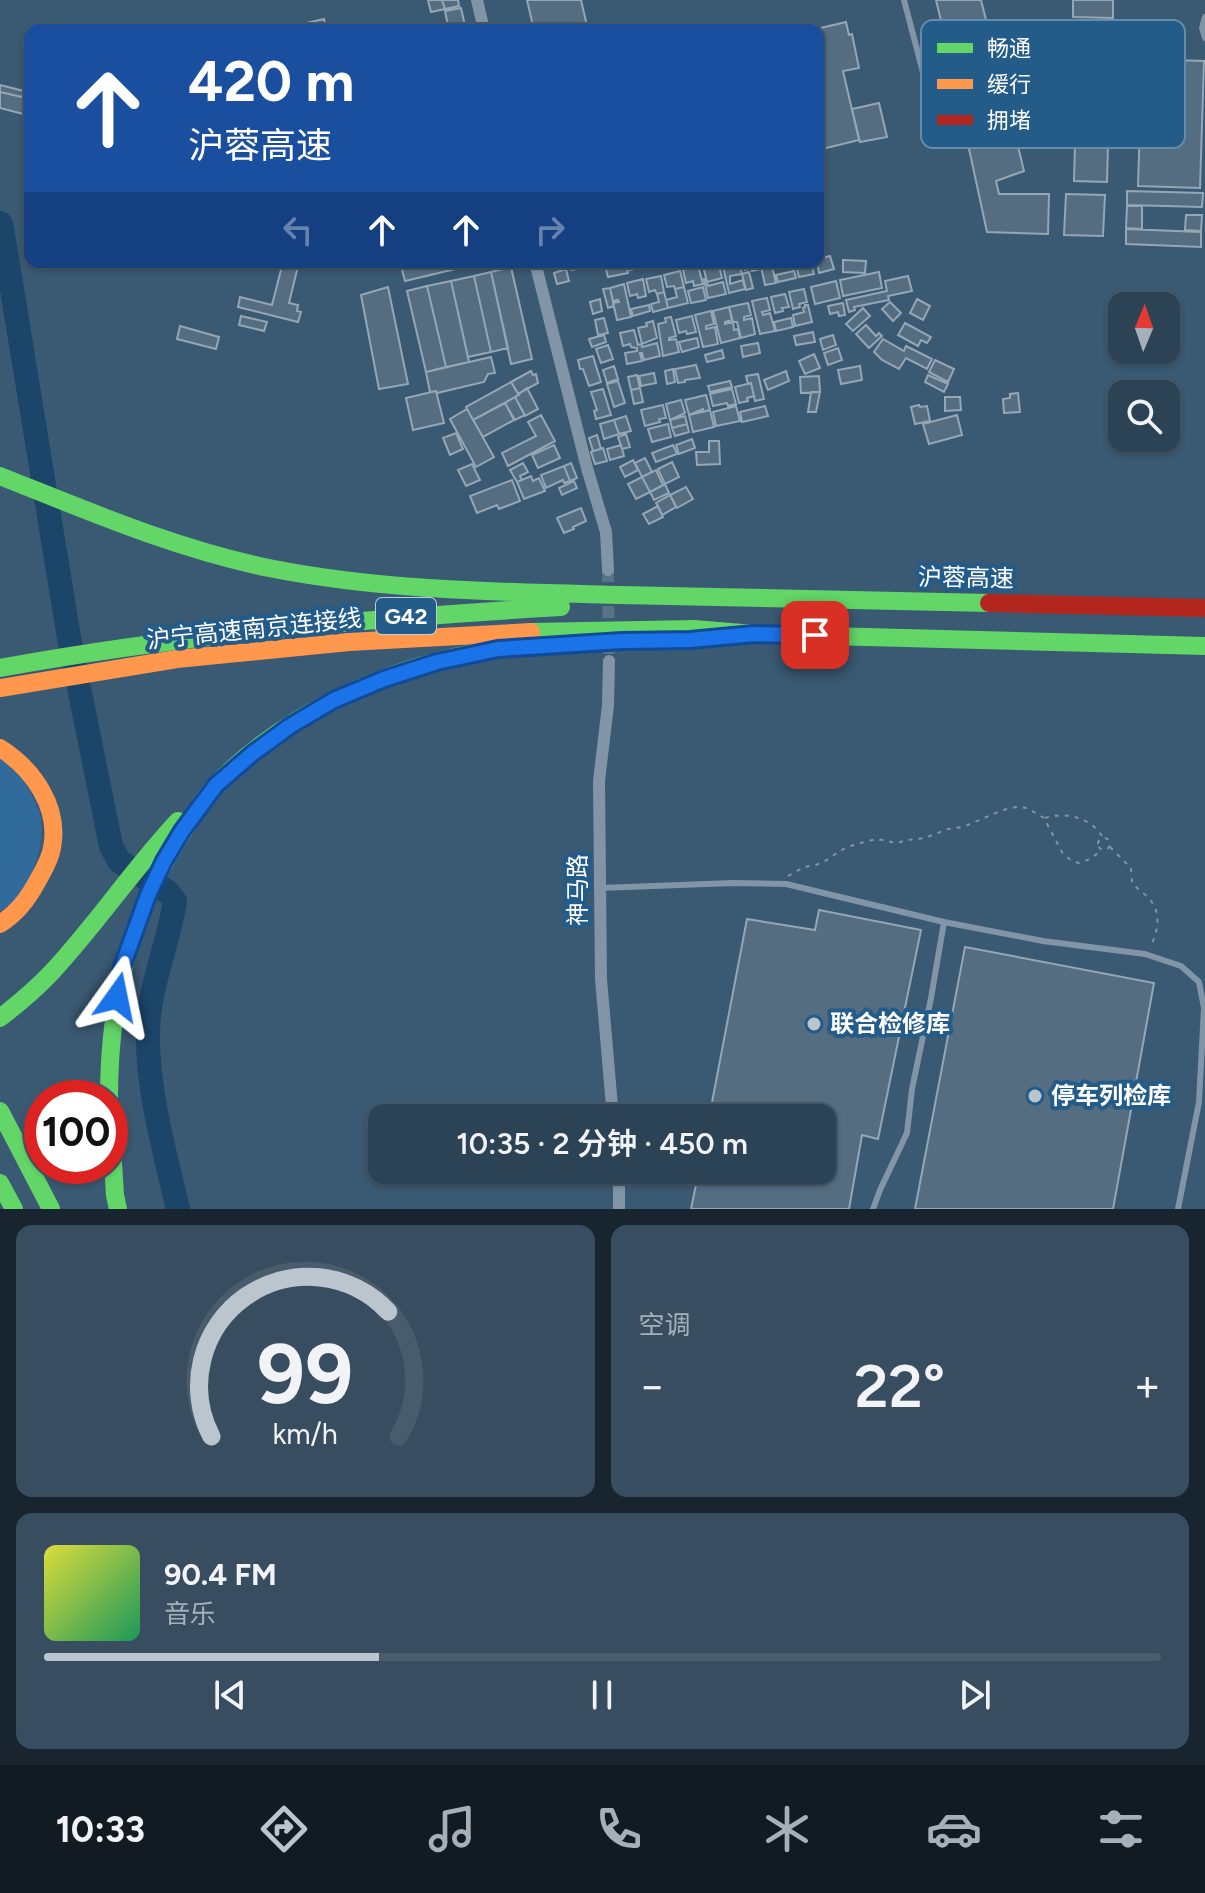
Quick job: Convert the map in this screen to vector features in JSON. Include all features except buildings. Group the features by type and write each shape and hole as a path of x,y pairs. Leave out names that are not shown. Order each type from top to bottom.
{"highway":[{"name":"G42","path":"0,476 208,553 270,568 434,588 726,598"},
{"name":"沪蓉高速","path":"726,598 1205,608"},
{"name":"沪宁高速南京连接线","path":"0,668 59,656 265,630 435,614 726,598"},
{"name":"沪宁高速南京连接线","path":"0,688 192,658 349,642 620,629 694,629 754,634"},
{"name":"G42","path":"110,1080 112,1027 122,967 148,895 156,856 182,831 216,785 253,753 334,700 384,679 437,662 498,649 754,634 1205,646"},
{"path":"0,748 27,770 41,790 50,810 53,829 52,847 31,894 19,910 0,924"},
{"path":"0,1018 44,981 125,881 156,856"},
{"path":"0,1111 51,1209"},
{"path":"0,1183 14,1209"},
{"path":"114,1184 118,1209"}],"street":[{"path":"477,0 483,24"},
{"path":"537,268 606,532 608,570"},
{"name":"神马路","path":"609,661 608,705 599,781 601,979 612,1104"},
{"path":"619,1184 619,1209"}],"lane":[{"path":"904,0 921,65"},
{"path":"1205,17 1202,28 1205,38"},
{"path":"600,888 786,884 944,922 1043,941 1145,954 1181,966 1199,982 1204,1008 1199,1102 1178,1209"},
{"path":"873,1209 907,1133 912,1089 944,922"}],"path":[{"path":"786,884 789,874 816,865 839,851 877,839 897,843 925,838 1016,807 1027,808 1044,818 1063,854 1072,861 1079,863 1090,859 1110,847"},
{"path":"1044,818 1077,818 1109,840 1110,847 1131,868 1132,883 1151,901 1157,914 1158,927 1145,954"},
{"path":"1102,850 1098,845 1103,838"}],"shaded area":[{"path":"0,758 26,784 39,810 42,831 37,858 26,884 19,895 0,911"}],"waterway":[{"path":"0,223 69,638 111,846 119,861 168,892 175,901 151,1000 148,1055 154,1099 178,1209"}],"tunnel":[{"path":"608,570 609,661"}],"traffic: fast":[{"path":"0,476 200,551 269,568 356,582 532,593 989,603"},
{"path":"0,668 140,646 280,629 561,607"},
{"path":"531,632 694,629 754,634 1205,646"},
{"path":"109,1080 119,989 138,920 169,855 213,788 273,736 343,696 420,666 459,656 504,648 552,645"},
{"path":"0,1018 51,973 178,821"},
{"path":"0,1111 51,1209"},
{"path":"0,1183 14,1209"},
{"path":"114,1184 118,1209"}],"traffic: slow":[{"path":"0,688 177,659 349,642 531,632"},
{"path":"0,748 23,767 41,790 52,818 53,833 50,857 33,889 17,911 0,924"}],"traffic: jam":[{"path":"989,603 1205,608"}],"place":[{"name":"联合检修库","path":"814,1024"},
{"name":"停车列检库","path":"1035,1096"}],"route":[{"path":"117,997 122,967 148,895 182,831 216,785 253,753 334,700 437,662 498,649 754,634 815,635"}]}
